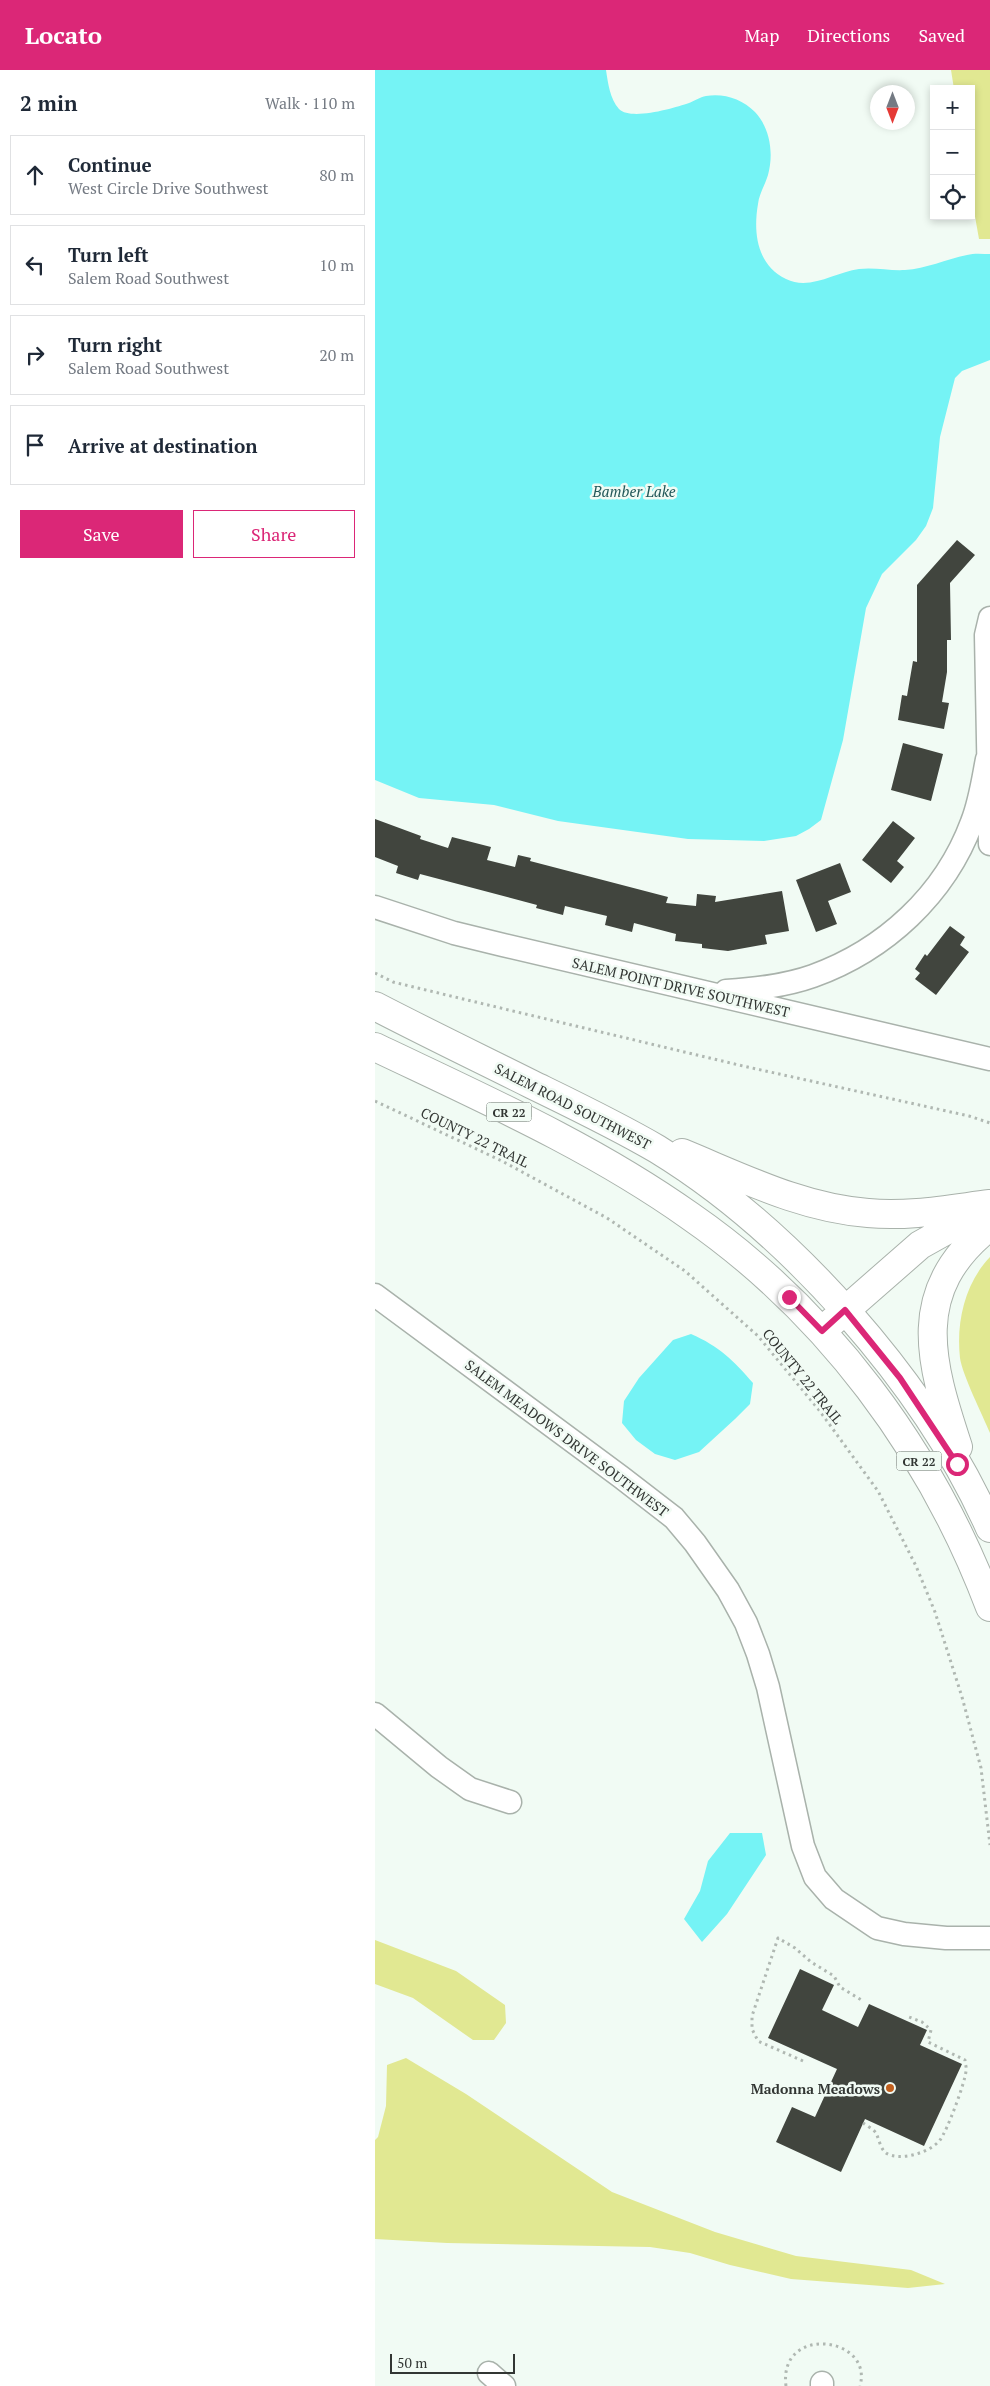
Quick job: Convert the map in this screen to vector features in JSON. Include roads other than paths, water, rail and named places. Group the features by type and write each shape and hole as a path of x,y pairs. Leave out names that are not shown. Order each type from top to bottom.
{"main road":[{"name":"SALEM ROAD SOUTHWEST","path":"375,1006 622,1129 687,1169 749,1217 784,1248 845,1310"},
{"name":"CR 22","path":"375,1047 515,1114 611,1165 723,1240 759,1270 822,1331 872,1393 917,1458 961,1540 990,1607"},
{"path":"622,1129 782,1194 842,1210 895,1214 990,1206"},
{"path":"822,1331 920,1245 949,1227 990,1206"},
{"path":"972,1489 937,1380 932,1344 932,1326 947,1274 959,1255 990,1226"},
{"name":"CR 22","path":"845,1310 900,1378 945,1444 972,1489 990,1528"}],"street":[{"path":"990,618 986,636 990,844"},
{"path":"711,992 769,986 812,976 855,956 879,942 922,905 952,864 973,822 987,759"},
{"name":"SALEM POINT DRIVE SOUTHWEST","path":"375,907 487,941 711,992 990,1059"},
{"name":"SALEM MEADOWS DRIVE SOUTHWEST","path":"375,1295 674,1518 695,1543 728,1590 758,1654 803,1846 815,1877 834,1899 877,1928 912,1935 990,1938"},
{"path":"375,1714 439,1767 470,1789 510,1802"}],"water":[{"name":"Bamber Lake","path":"375,70 606,70 613,101 619,109 633,114 663,110 713,95 739,100 750,107 760,118 769,141 770,167 760,197 757,215 756,226 759,247 763,257 776,273 795,282 804,283 823,280 859,269 913,269 970,254 990,254 990,360 962,371 955,378 940,437 933,508 926,526 916,540 882,574 866,608 843,740 821,820 809,829 796,836 764,841 688,839 558,821 494,805 419,798 375,780"},
{"path":"691,1334 725,1355 753,1383 750,1404 735,1419 699,1452 675,1460 655,1454 636,1440 622,1423 624,1401 639,1378 673,1340"},
{"path":"730,1833 762,1833 766,1855 727,1914 702,1942 684,1919 700,1891 708,1861"}],"place":[{"name":"Madonna Meadows","path":"890,2088"}]}
